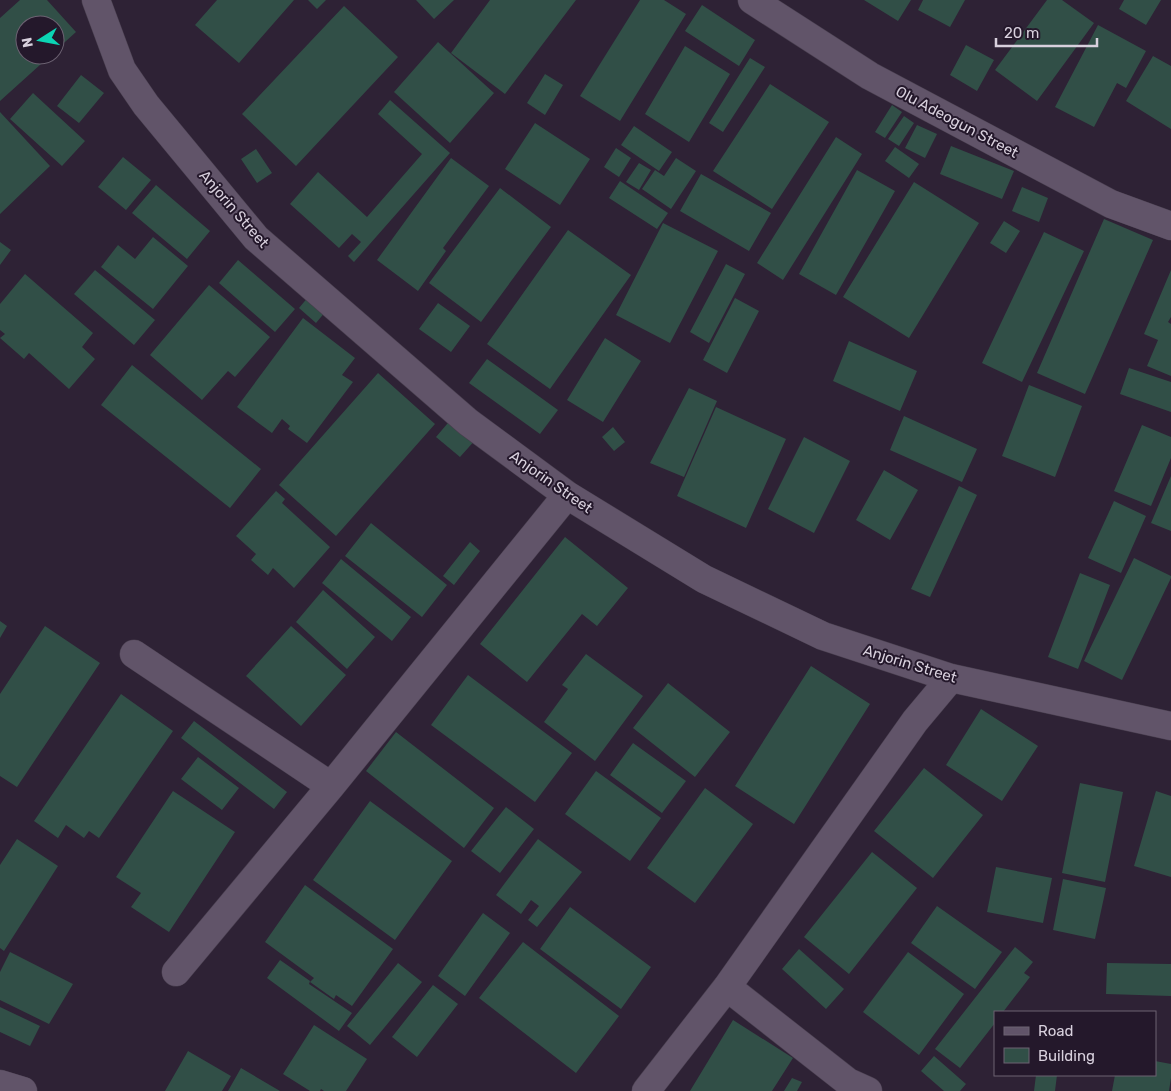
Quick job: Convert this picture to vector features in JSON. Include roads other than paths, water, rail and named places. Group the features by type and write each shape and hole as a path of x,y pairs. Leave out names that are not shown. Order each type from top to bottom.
{"street":[{"name":"Anjorin Street","path":"96,0 122,70 146,105 256,238 468,422 567,496 704,580 823,636 951,678 1171,726"},
{"name":"Olu Adeogun Street","path":"752,0 870,76 1111,204 1171,226"},
{"path":"176,972 332,786 567,496"},
{"path":"134,654 332,786"},
{"path":"646,1091 727,987 914,721 951,678"},
{"path":"727,987 848,1082 868,1091"},
{"path":"0,1084 24,1091"}]}
